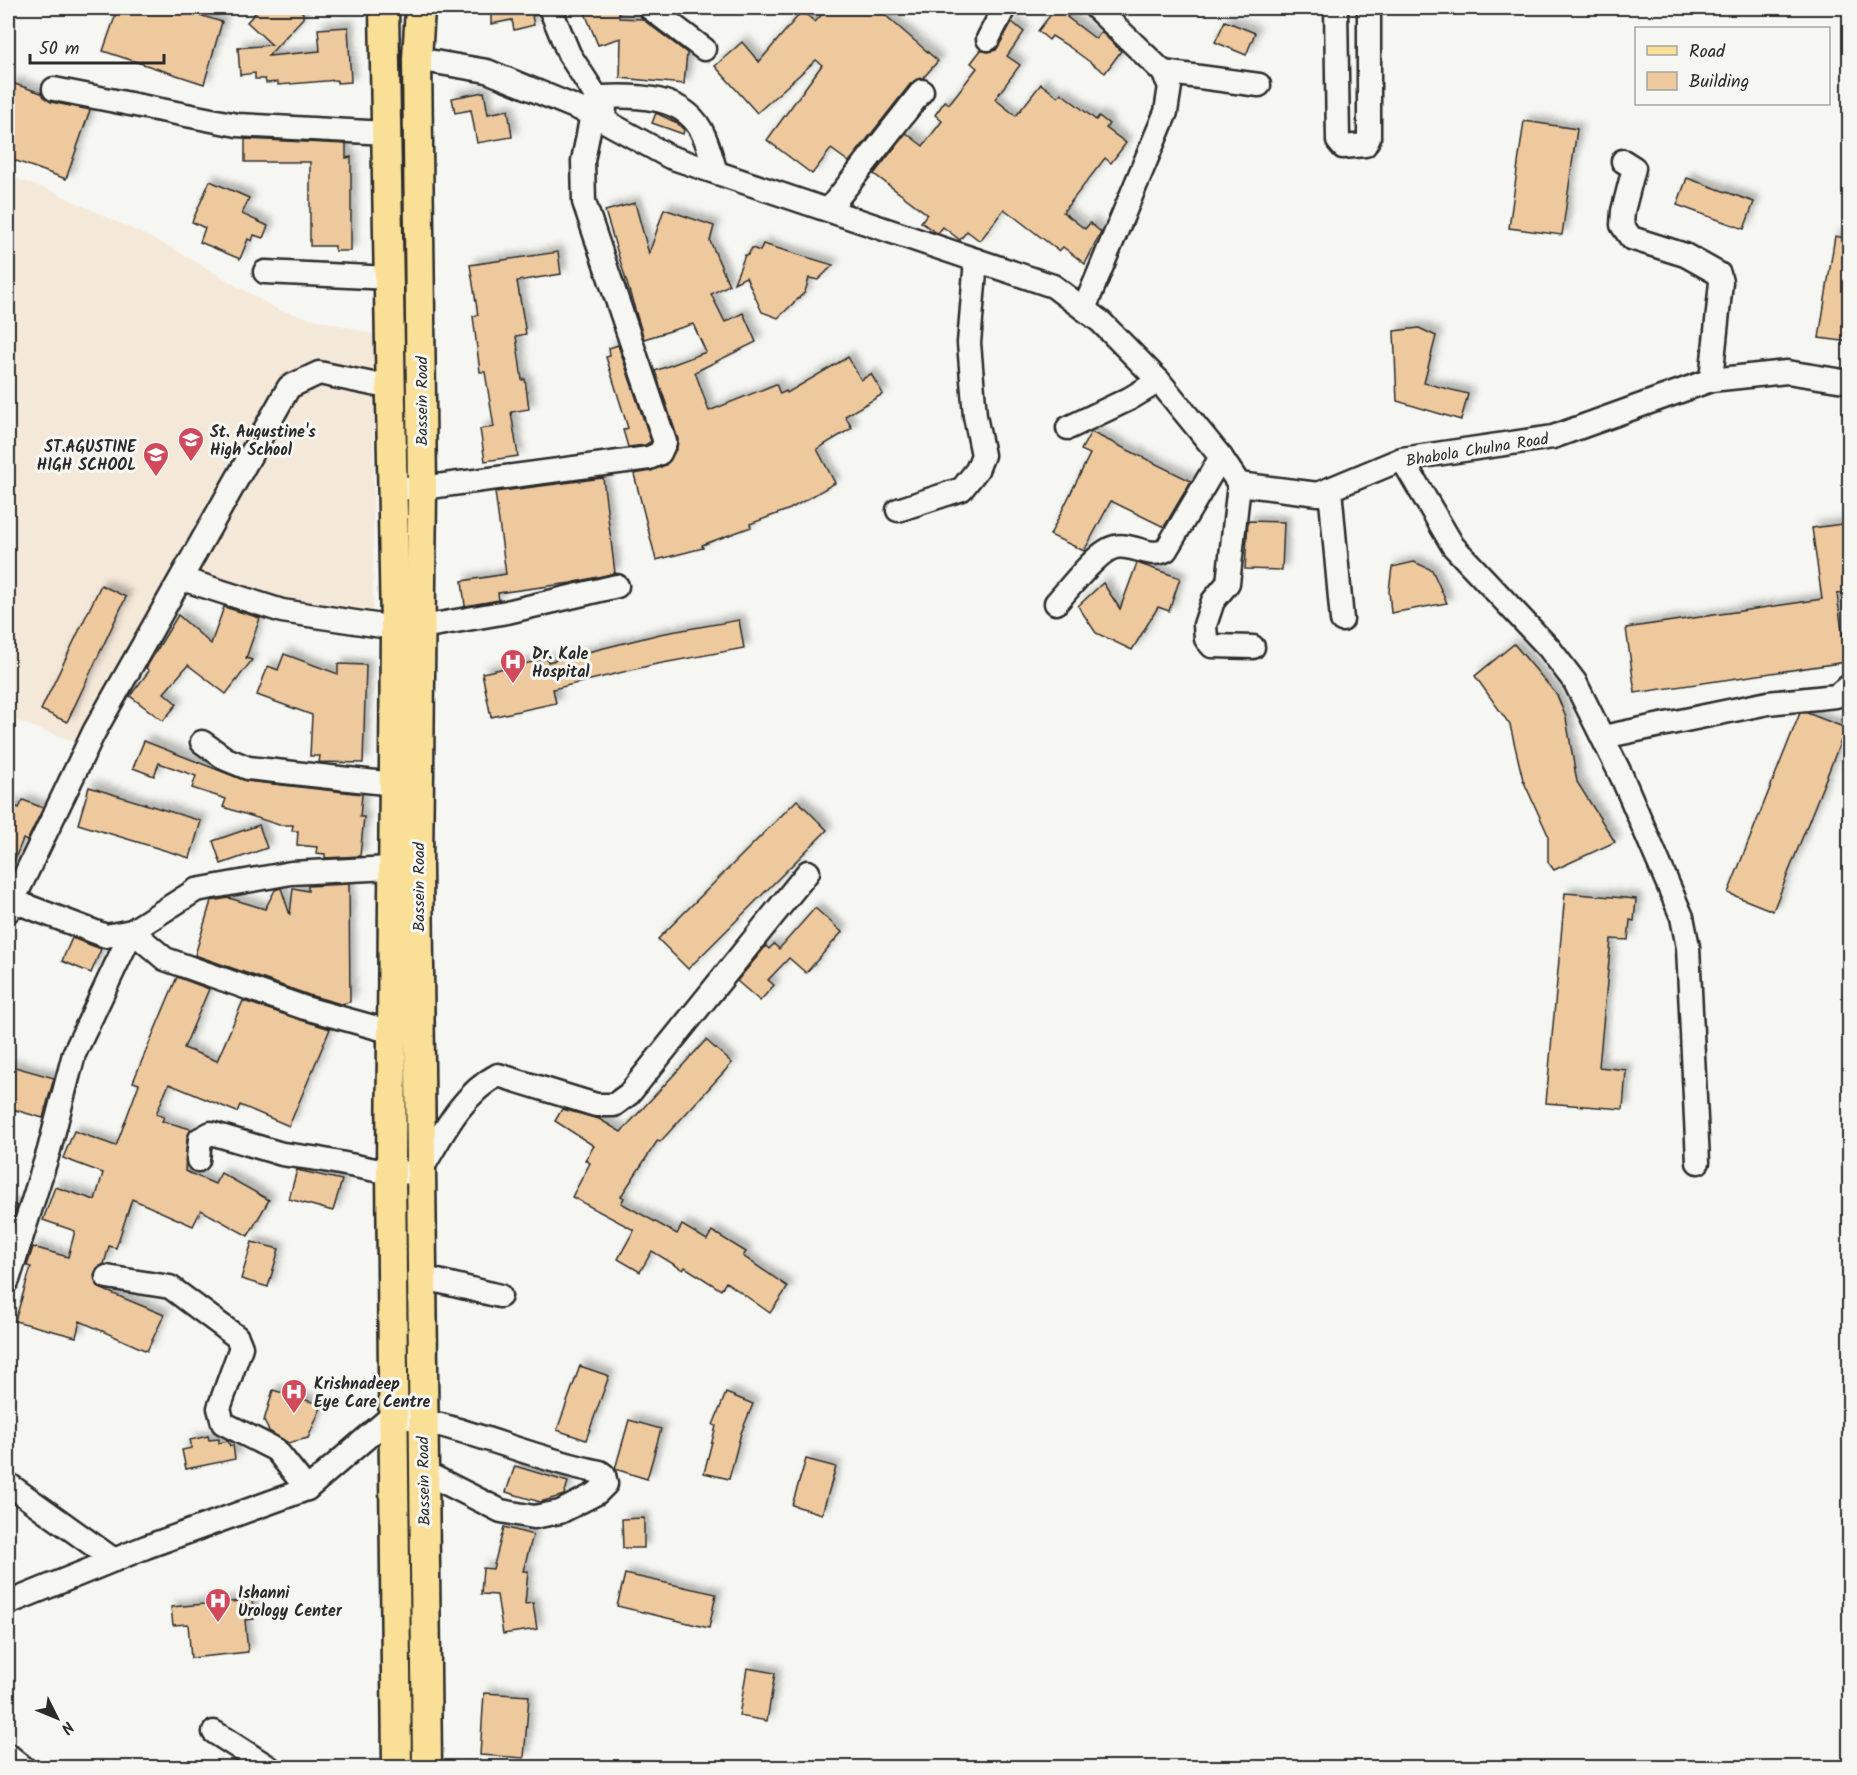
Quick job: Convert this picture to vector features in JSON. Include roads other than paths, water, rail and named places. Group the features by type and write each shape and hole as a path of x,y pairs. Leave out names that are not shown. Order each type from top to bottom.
{"main road":[{"name":"Bassein Road","path":"384,8 393,488 408,628 405,867 420,1172 427,1767"},
{"name":"Bassein Road","path":"397,1767 391,1173 392,1032 405,867 394,784 422,488 417,59 420,8"}],"street":[{"path":"550,8 594,106 617,129 670,157 747,185 829,209 1053,286 1101,322 1159,381 1221,457 1239,484 1228,583 1213,601 1205,625 1206,639 1212,646 1253,647"},
{"path":"650,8 704,49"},
{"path":"988,39 1004,8"},
{"path":"1084,309 1166,112 1170,86 1163,72 1096,8"},
{"path":"1336,8 1338,141 1343,147 1361,146 1368,143 1369,8"},
{"path":"417,59 487,71 594,106 656,98 676,105 704,134 716,172"},
{"path":"1163,72 1259,85"},
{"path":"1337,85 1369,86"},
{"path":"54,89 237,125 387,133"},
{"path":"829,209 922,91"},
{"path":"393,488 422,488 649,458 660,453 665,442 584,202 584,161 594,106"},
{"path":"1623,161 1634,168 1623,211 1622,225 1631,238 1685,255 1719,274 1721,282 1711,380"},
{"path":"898,510 962,489 976,470 983,455 975,416 969,343 976,260"},
{"path":"265,272 390,278"},
{"name":"Bhabola Chulna Road","path":"1239,484 1318,494 1402,459 1553,437 1711,380 1787,372 1850,382"},
{"path":"392,388 319,373 289,387 94,732 9,903 106,936 132,931 196,890 291,873 405,867"},
{"path":"1068,428 1129,399 1159,381"},
{"path":"1056,603 1096,560 1113,547 1129,547 1152,553 1166,549 1221,457"},
{"path":"1402,459 1453,546 1549,648 1575,682 1603,737 1682,917 1688,947 1698,1162"},
{"path":"1330,489 1342,620"},
{"path":"182,579 282,611 408,628 507,612 617,586"},
{"path":"1603,737 1768,703 1836,696 1850,686"},
{"path":"202,742 226,759 248,768 394,784"},
{"path":"198,1160 200,1139 205,1134 211,1133 282,1154 391,1173 420,1172 451,1121 483,1083 498,1074 596,1105 614,1105 629,1094 808,872"},
{"path":"132,931 165,959 306,1008 392,1032"},
{"path":"8,1280 49,1150 74,1054 132,931"},
{"path":"107,1277 170,1287 237,1338 241,1347 219,1408 219,1416 223,1423 276,1450 307,1490"},
{"path":"421,1277 500,1296"},
{"path":"8,1603 114,1560 307,1490 393,1415 422,1419 563,1464 600,1472 604,1475 606,1484 597,1493 560,1512 534,1517 501,1511 422,1471"},
{"path":"8,1484 114,1560"},
{"path":"214,1732 270,1767"},
{"path":"8,1755 24,1767"}],"place":[{"name":"St. Augustine's High School","path":"191,463"},
{"name":"ST.AGUSTINE HIGH SCHOOL","path":"156,478"},
{"name":"Dr. Kale Hospital","path":"513,685"},
{"name":"Krishnadeep Eye Care Centre","path":"294,1415"},
{"name":"Ishanni Urology Center","path":"218,1624"}]}
